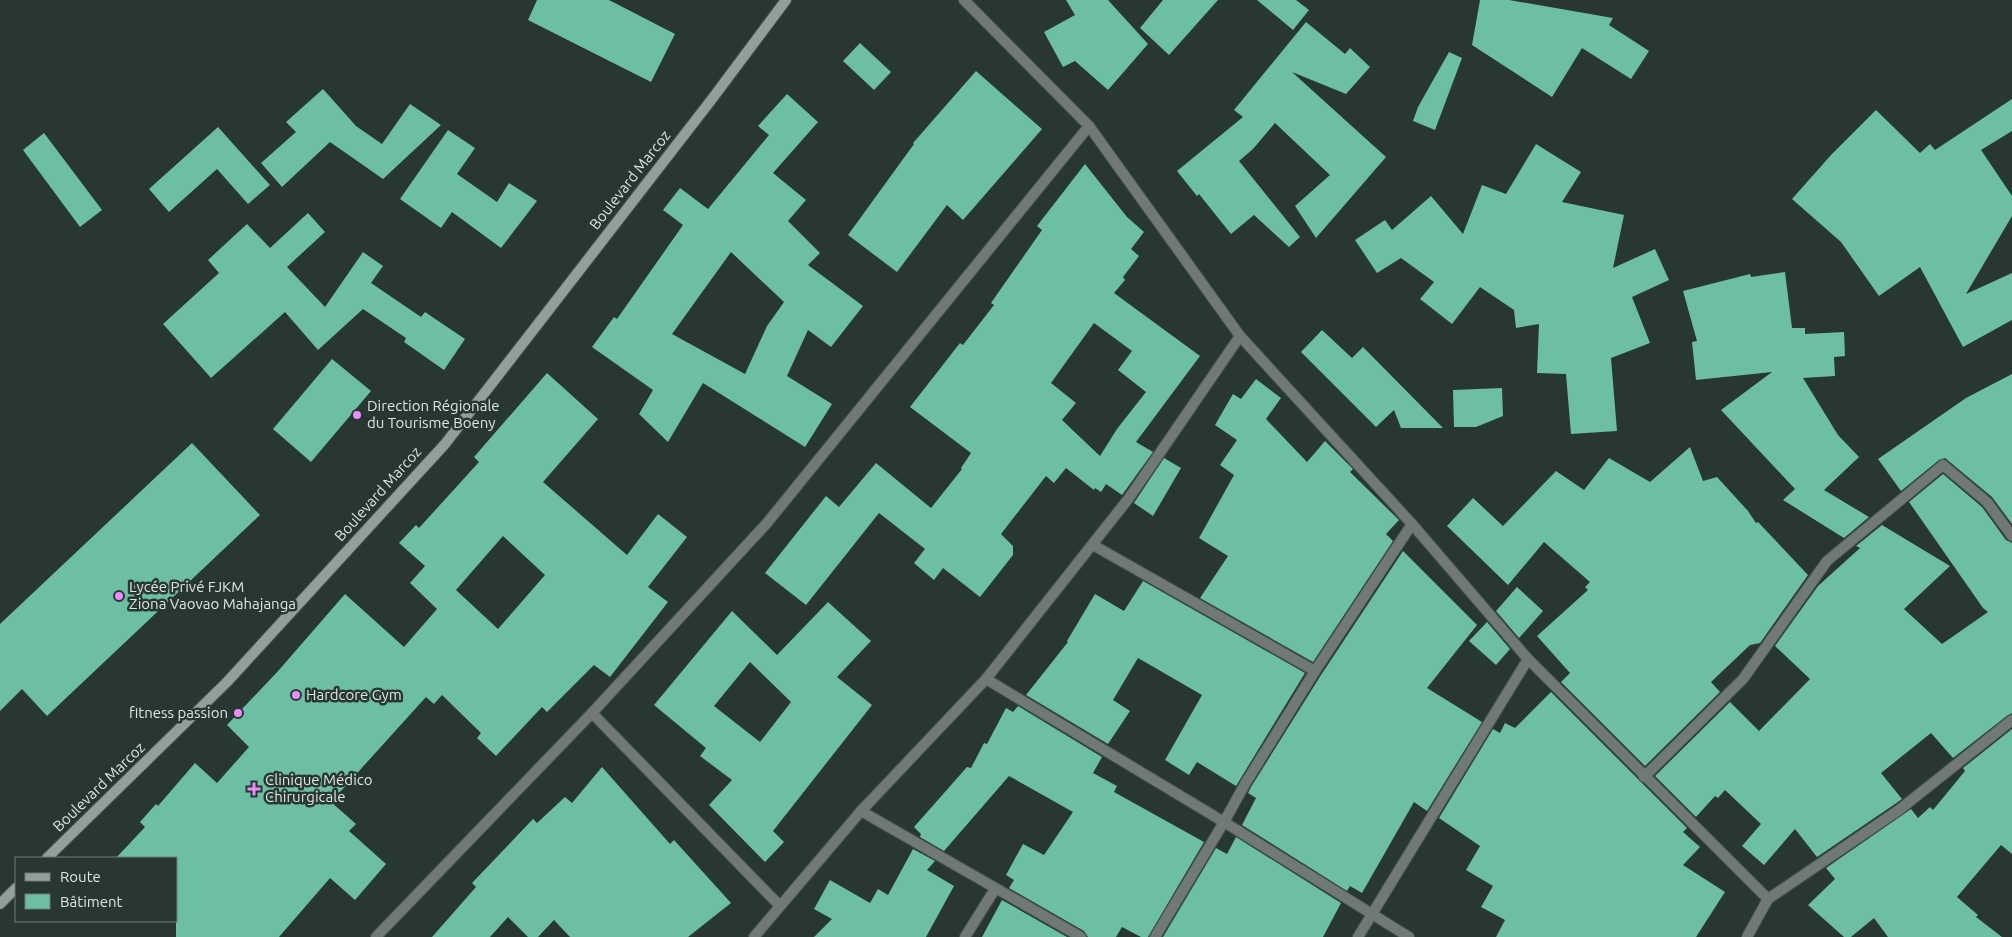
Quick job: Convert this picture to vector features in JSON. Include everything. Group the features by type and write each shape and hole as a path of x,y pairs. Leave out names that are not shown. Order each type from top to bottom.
{"main road":[{"name":"Boulevard Marcoz","path":"48,857 227,682 445,444 712,99 786,0"},
{"path":"0,904 15,889"}],"street":[{"path":"964,0 1089,126 1240,336 1412,524 1528,659 1768,899"},
{"path":"376,937 592,714 768,524 1089,126"},
{"path":"754,937 861,811 986,679 1094,545 1129,498 1240,336"},
{"path":"1644,777 1743,679 1827,562 1943,465 1987,502 2012,536"},
{"path":"1155,937 1245,784 1315,671 1412,524"},
{"path":"1094,545 1315,671"},
{"path":"1358,937 1528,659"},
{"path":"986,679 1224,822 1409,937"},
{"path":"592,714 780,906"},
{"path":"1747,937 1768,899 1899,810 2012,720"},
{"path":"861,811 1081,937"},
{"path":"965,937 995,889"}],"building":[{"path":"537,0 609,0 675,34 651,82 528,20"},
{"path":"1066,0 1108,0 1148,44 1108,90 1075,61 1063,67 1044,32 1075,15"},
{"path":"1163,0 1218,0 1169,55 1140,28"},
{"path":"1257,0 1296,0 1309,10 1293,30"},
{"path":"1480,0 1509,0 1613,18 1609,25 1649,51 1631,79 1582,48 1552,97 1472,45"},
{"path":"1306,22 1345,54 1350,48 1370,67 1346,94 1292,72 1386,157 1316,238 1295,206 1330,175 1275,123 1253,149 1239,161 1300,237 1289,247 1254,215 1231,234 1199,194 1197,196 1177,171 1243,117 1234,110"},
{"path":"860,43 891,72 874,90 843,61"},
{"path":"1449,52 1462,58 1435,130 1413,121 1418,107"},
{"path":"976,71 1042,129 963,220 947,205 897,272 848,235 913,143"},
{"path":"323,89 356,126 382,144 410,104 441,125 383,179 330,142 282,187 261,163 296,132 286,122"},
{"path":"787,94 818,122 773,173 806,200 788,221 820,253 808,265 863,306 831,347 808,330 787,376 832,404 805,447 703,383 668,442 639,414 653,390 592,347 614,317 617,319 683,225 663,210 680,188 708,209 769,135 758,126","holes":["731,252 784,302 767,326 745,374 672,334"]},
{"path":"2012,99 2012,131 1981,150 2012,196 2012,216 1966,294 2012,273 2012,320 1963,347 1920,267 1879,296 1841,242 1792,199 1831,155 1876,110 1920,153 1930,144 1935,150"},
{"path":"218,127 270,185 248,204 217,169 169,212 149,189"},
{"path":"448,130 475,148 457,174 497,202 509,183 537,201 501,248 452,212 441,228 400,199"},
{"path":"44,133 102,210 80,227 23,150"},
{"path":"1536,144 1581,172 1562,202 1624,215 1613,268 1655,249 1669,280 1632,297 1650,343 1611,358 1617,431 1571,434 1566,374 1537,373 1539,324 1516,328 1514,310 1480,287 1452,324 1420,299 1434,282 1401,258 1377,273 1355,240 1385,220 1392,230 1431,196 1463,234 1482,185 1506,194"},
{"path":"1085,164 1127,217 1144,232 1131,249 1139,256 1123,277 1125,280 1114,293 1200,356 1136,442 1153,452 1122,495 1106,484 1101,492 1095,488 1094,490 1066,468 1054,483 1046,476 1001,534 1013,546 1013,555 980,597 943,568 934,580 914,563 925,549 879,513 806,605 765,573 826,496 839,507 876,463 931,508 962,469 971,453 910,407 960,343 963,345 994,305 991,303 1042,230 1037,226","holes":["1094,323 1132,351 1118,370 1146,392 1117,429 1100,456 1062,420 1076,403 1051,383"]},
{"path":"308,213 325,232 287,267 325,307 363,252 383,266 371,283 421,317 425,312 465,339 444,370 404,342 406,338 363,309 318,350 285,312 211,378 163,324 219,273 208,260 247,224 270,248"},
{"path":"1785,272 1792,328 1805,328 1805,334 1844,332 1845,356 1834,357 1835,376 1803,378 1838,435 1859,457 1824,490 1869,517 1844,538 1783,500 1795,489 1721,410 1772,372 1696,380 1692,342 1697,341 1683,291 1750,274 1751,277"},
{"path":"1322,330 1352,358 1363,347 1443,428 1401,428 1394,410 1376,427 1301,352"},
{"path":"332,359 371,391 311,462 273,429"},
{"path":"547,373 598,419 543,482 627,555 658,514 687,537 648,587 668,602 610,677 594,665 547,712 542,707 496,756 477,738 481,733 442,695 434,704 426,697 331,802 356,824 349,831 386,864 355,900 330,878 279,937 176,937 176,922 178,922 178,857 117,857 145,827 140,822 156,804 158,806 195,763 217,783 249,747 227,725 279,670 345,594 404,647 437,609 410,583 425,566 399,543 416,525 419,528 479,462 474,457","holes":["503,536 545,575 498,629 456,590"]},
{"path":"2012,374 2012,524 1992,497 1945,458 1939,460 1901,491 1878,459 1966,398"},
{"path":"1256,379 1281,398 1266,419 1307,462 1325,441 1353,469 1350,472 1399,520 1386,534 1393,541 1313,662 1200,598 1228,556 1199,538 1234,475 1220,465 1237,440 1215,425 1233,394 1241,399"},
{"path":"1502,388 1503,416 1476,427 1454,427 1453,390"},
{"path":"192,443 260,515 47,716 22,689 0,711 0,624"},
{"path":"1690,447 1703,481 1717,477 1748,511 1756,523 1758,522 1808,575 1760,643 1750,645 1711,682 1720,692 1645,766 1561,682 1570,673 1537,636 1588,590 1585,587 1590,582 1544,542 1508,585 1447,526 1473,498 1503,526 1556,471 1584,490 1609,458 1650,482"},
{"path":"1164,458 1181,468 1153,516 1134,503"},
{"path":"1943,474 1982,507 2006,540 2012,543 2012,713 1953,758 1931,733 1881,773 1902,799 1817,857 1795,829 1764,865 1742,846 1761,824 1725,790 1718,798 1715,796 1696,817 1655,776 1730,702 1759,731 1810,679 1775,646 1818,586 1860,548 1856,546 1882,525 1950,566 1904,609 1942,644 1988,612 1983,608 1909,502"},
{"path":"1403,551 1477,625 1427,688 1482,722 1427,811 1414,802 1362,893 1350,886 1347,891 1242,825 1256,798 1248,793 1251,787 1321,675"},
{"path":"1143,581 1305,673 1236,786 1197,762 1189,775 1165,760 1202,695 1138,658 1113,700 1130,711 1108,744 1026,695 1068,642 1095,594 1124,611"},
{"path":"1517,587 1543,611 1519,638 1496,611"},
{"path":"828,602 871,641 837,677 872,705 773,831 784,842 765,862 709,805 732,780 700,756 706,748 654,705 732,611 777,655","holes":["750,662 791,702 760,742 714,706"]},
{"path":"1487,622 1510,649 1496,665 1469,641"},
{"path":"1551,692 1687,828 1683,832 1700,847 1683,865 1725,892 1696,937 1496,937 1505,920 1481,907 1493,886 1466,870 1480,846 1439,818 1493,729 1500,733 1505,723 1515,728"},
{"path":"1018,706 1102,757 1093,773 1117,786 1114,792 1204,842 1148,937 1141,937 1122,927 1116,937 1088,937 1084,931 1009,888 1014,880 1006,875 1023,844 1044,855 1073,812 1009,776 944,851 920,837 921,834 914,827 967,767 971,768 984,743 987,744 1006,708 1013,712"},
{"path":"2012,729 2012,854 2001,845 1957,897 1978,915 1976,917 2002,937 1888,937 1874,918 1851,937 1844,937 1808,905 1835,879 1826,868 1911,809 1918,818 1930,807 1933,810 1965,771 1963,768"},
{"path":"602,767 670,844 674,840 731,903 688,937 570,937 554,920 538,937 528,937 508,917 490,937 432,937 476,887 472,883 533,819 537,823 565,797 572,803"},
{"path":"1236,837 1341,903 1323,937 1163,937 1216,848 1227,854"},
{"path":"913,849 935,861 927,870 954,886 926,937 814,937 832,919 814,909 830,880 870,903 878,889 888,895"},
{"path":"1002,900 1067,937 982,937"}],"place":[{"name":"Direction Régionale du Tourisme Boeny","path":"357,415"},
{"name":"Lycée Privé FJKM Ziona Vaovao Mahajanga","path":"119,596"},
{"name":"Hardcore Gym","path":"296,695"},
{"name":"fitness passion","path":"238,713"},
{"name":"Clinique Médico Chirurgicale","path":"254,789"}]}
